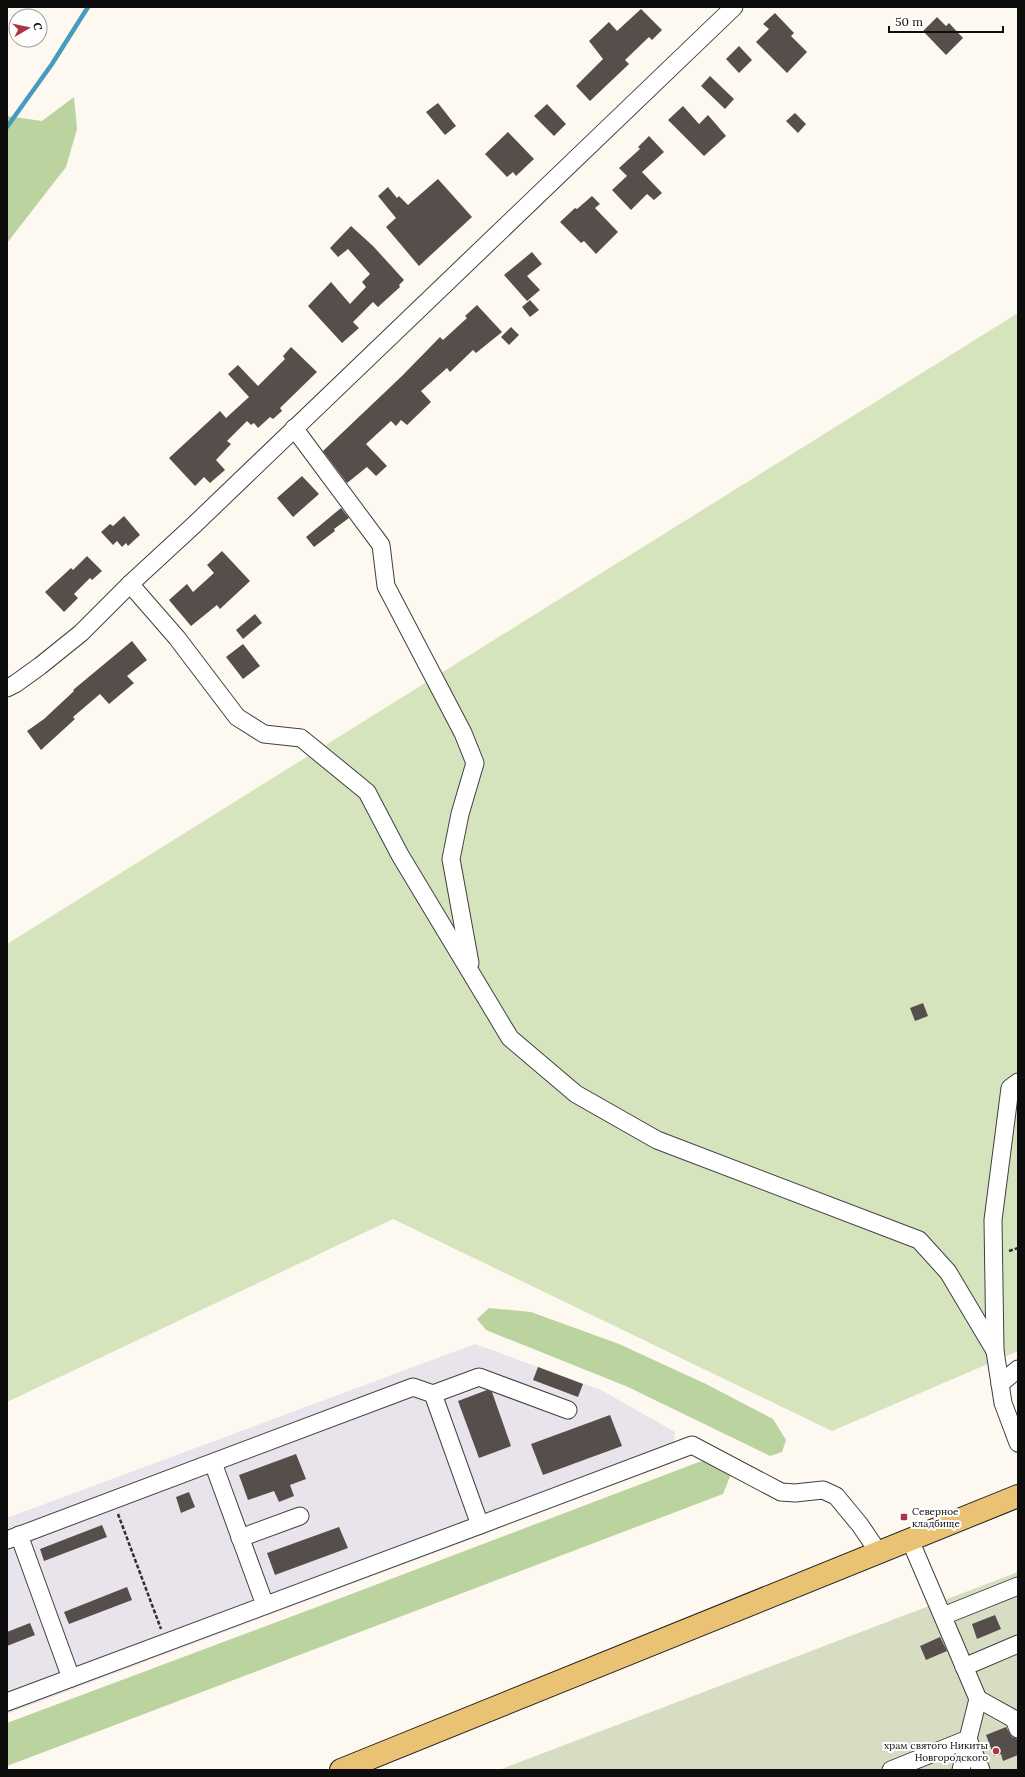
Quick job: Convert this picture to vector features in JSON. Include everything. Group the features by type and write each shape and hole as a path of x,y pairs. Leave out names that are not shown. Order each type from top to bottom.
{"main road":[{"path":"341,1770 1018,1496"}],"street":[{"path":"7,688 40,666 81,633 130,584 734,7"},
{"path":"294,428 381,545 386,586 463,733 475,763 460,814 451,859 472,973"},
{"path":"130,584 177,638 237,717 264,734 301,738 367,792 400,855 510,1038 576,1094 657,1140 919,1240 948,1272 995,1352"},
{"path":"1018,1082 1010,1088 993,1220 995,1352 1003,1403 1018,1443"},
{"path":"1000,1384 1018,1369"},
{"path":"70,1678 13,1538 413,1388 433,1394 479,1377 568,1410"},
{"path":"433,1394 480,1525"},
{"path":"7,1702 692,1445 781,1492 794,1493 814,1490 830,1492 836,1496 860,1525 879,1553"},
{"path":"213,1463 265,1606"},
{"path":"240,1538 300,1516"},
{"path":"910,1540 978,1699 1014,1719 1018,1729"},
{"path":"943,1616 1018,1586"},
{"path":"964,1667 1018,1644"},
{"path":"961,1770 978,1699"},
{"path":"891,1770 968,1739"},
{"path":"968,1739 981,1770"}],"path":[{"path":"113,1500 162,1630"}],"shaded area":[{"path":"475,1344 601,1390 675,1432 672,1463 7,1714 7,1518"}],"green space":[{"path":"74,97 77,129 66,167 7,243 7,116 42,121"},
{"path":"1018,313 1018,1351 832,1431 393,1219 7,1402 7,944"},
{"path":"489,1308 531,1312 619,1344 706,1384 773,1419 786,1440 782,1452 770,1456 628,1387 486,1330 477,1319"},
{"path":"723,1457 733,1469 723,1494 7,1766 7,1723 699,1462"},
{"path":"1018,1572 1018,1770 499,1770"}],"building":[{"path":"641,9 662,30 652,40 649,37 625,60 629,64 590,101 576,86 603,59 589,41 609,22 617,31"},
{"path":"775,13 794,33 791,36 807,52 787,73 756,42 769,29 763,24"},
{"path":"937,17 946,26 949,23 963,38 946,55 923,31"},
{"path":"739,46 752,60 739,73 726,59"},
{"path":"710,76 734,99 725,109 701,86"},
{"path":"438,103 456,126 445,135 426,112"},
{"path":"547,104 566,124 554,136 534,116"},
{"path":"683,106 699,124 708,115 726,136 704,156 668,120"},
{"path":"795,113 806,124 798,133 786,121"},
{"path":"508,132 534,159 516,176 513,172 507,177 485,154"},
{"path":"649,136 664,152 642,172 662,193 654,200 647,194 631,210 612,190 627,176 619,168 640,149 638,147"},
{"path":"438,179 472,217 419,266 386,227 396,218 378,196 388,187 397,198 399,196 408,205"},
{"path":"592,196 600,204 595,208 618,232 596,254 584,241 581,243 560,222 575,208 577,209"},
{"path":"351,226 373,246 404,280 399,285 400,287 378,307 373,302 353,322 359,328 342,343 308,306 331,282 350,304 366,287 362,282 370,274 348,249 338,257 330,248"},
{"path":"532,252 542,264 527,276 540,290 527,301 504,275"},
{"path":"530,300 539,310 530,317 522,307"},
{"path":"477,305 502,332 476,353 473,350 450,372 447,368 421,391 431,402 407,425 401,420 396,426 391,421 366,444 387,466 376,476 367,467 347,483 323,451 403,375 440,337 443,340 467,318 465,316"},
{"path":"511,327 519,335 509,345 501,337"},
{"path":"291,347 317,372 280,408 282,411 273,419 270,417 258,428 254,423 251,425 247,421 227,441 231,444 216,460 225,470 210,483 204,477 195,486 169,458 220,411 226,418 249,397 228,374 238,365 258,386 285,359 283,356"},
{"path":"302,476 319,494 293,517 277,498"},
{"path":"341,508 349,518 314,547 306,537"},
{"path":"124,516 140,535 128,546 126,543 122,547 117,541 113,545 101,532 110,524 113,526"},
{"path":"222,551 250,581 220,609 217,605 191,626 169,600 187,584 193,592 214,573 207,565"},
{"path":"87,556 102,571 92,580 90,578 74,594 78,598 64,612 45,592 71,568 73,570"},
{"path":"255,614 262,623 243,639 236,630"},
{"path":"132,641 147,660 127,676 134,683 109,704 100,694 73,717 75,719 41,750 27,731 44,719 74,691 73,690"},
{"path":"243,644 260,666 243,679 226,657"},
{"path":"923,1003 928,1016 915,1021 910,1008"},
{"path":"538,1367 583,1384 578,1397 533,1380"},
{"path":"487,1390 492,1392 511,1446 479,1458 458,1401"},
{"path":"610,1415 622,1446 543,1475 531,1444"},
{"path":"296,1454 306,1479 290,1485 294,1496 279,1502 274,1491 248,1500 239,1475"},
{"path":"189,1492 195,1507 181,1513 176,1497"},
{"path":"102,1525 107,1537 44,1561 40,1549"},
{"path":"339,1527 348,1548 275,1575 267,1553"},
{"path":"127,1587 132,1600 69,1624 64,1612"},
{"path":"995,1615 1001,1629 977,1639 972,1624"},
{"path":"30,1623 35,1635 7,1646 7,1632"},
{"path":"940,1637 947,1651 926,1660 920,1646"},
{"path":"1006,1727 1012,1737 1018,1739 1018,1755 1003,1761 1001,1754 994,1756 986,1735"}],"waterway":[{"path":"7,127 52,64 88,7"}],"place":[{"name":"Северное кладбище","path":"904,1517"},
{"name":"храм святого Никиты Новгородского","path":"996,1751"}]}
